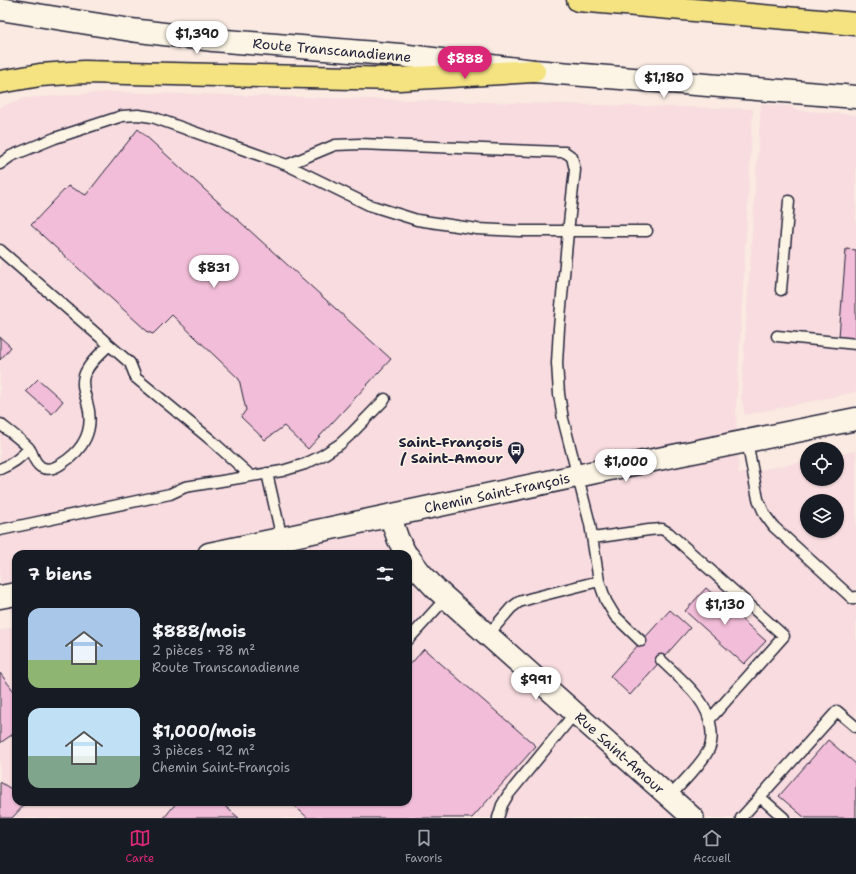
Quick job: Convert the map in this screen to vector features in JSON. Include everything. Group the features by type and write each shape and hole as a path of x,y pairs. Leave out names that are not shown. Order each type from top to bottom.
{"highway":[{"path":"578,0 856,24"},
{"path":"0,82 40,75 84,72 399,79 534,71"}],"main road":[{"name":"Route Transcanadienne","path":"0,9 131,30 213,40 400,55 534,71 856,97"},
{"name":"Chemin Saint-François","path":"240,550 282,539 577,476 856,419"},
{"path":"0,597 12,595"}],"street":[{"name":"Rue Saint-Amour","path":"390,516 398,539 404,550"},
{"name":"Rue Saint-Amour","path":"412,562 420,573 446,598 693,818"}],"lane":[{"path":"0,164 11,156 55,138 122,116 138,115 152,117 287,165 369,205 417,220 477,229 568,232 646,231"},
{"path":"287,165 336,145 360,144 565,152 572,156 575,170 568,232 557,363 559,394 563,419 590,524 599,580 606,601 615,616 641,641"},
{"path":"781,290 789,201"},
{"path":"0,250 130,363 136,378 211,440 251,476"},
{"path":"777,336 856,344"},
{"path":"0,424 29,448 35,461 42,468 52,469 69,459 80,448 90,426 90,413 84,395 84,376 88,367 109,345"},
{"path":"0,530 170,494 185,487 282,471 305,464 340,444 385,399"},
{"path":"747,441 758,499 765,515 774,527 855,599"},
{"path":"0,468 9,466 20,458 29,448"},
{"path":"267,473 282,539"},
{"path":"593,538 662,529 669,533 784,636 710,719"},
{"path":"488,635 511,608 519,602 599,580"},
{"path":"412,636 446,598"},
{"path":"661,660 703,704 710,719 712,735 709,749 669,797"},
{"path":"741,818 837,711 856,727"},
{"path":"498,818 502,805 508,794 575,713"},
{"path":"760,797 784,818"}],"shaded area":[{"path":"110,92 753,109 736,411 739,474 800,462 800,486 844,486 844,454 856,451 856,818 0,818 0,631 12,626 12,806 412,806 412,550 12,550 12,612 0,601 0,107 25,98"},
{"path":"761,104 790,106 795,110 856,115 856,392 745,415 741,397"}],"building":[{"path":"138,129 391,359 308,449 284,426 265,440 241,417 246,410 239,379 172,315 153,334 148,332 31,225 68,186 86,195"},
{"path":"846,249 856,250 856,339 839,337"},
{"path":"0,337 11,347 0,360"},
{"path":"38,379 63,401 52,414 26,391"},
{"path":"706,588 766,641 744,664 685,611"},
{"path":"670,610 690,628 630,695 610,676"},
{"path":"424,649 536,746 472,818 308,818 294,806 412,806 412,662"},
{"path":"0,673 12,689 12,735 0,743"},
{"path":"828,740 856,764 856,818 805,818 779,796"},
{"path":"0,782 12,790 12,806 23,806 12,818 0,818"},
{"path":"174,806 225,806 239,818 164,818"}],"place":[{"name":"Saint-François / Saint-Amour","path":"516,465"}]}
